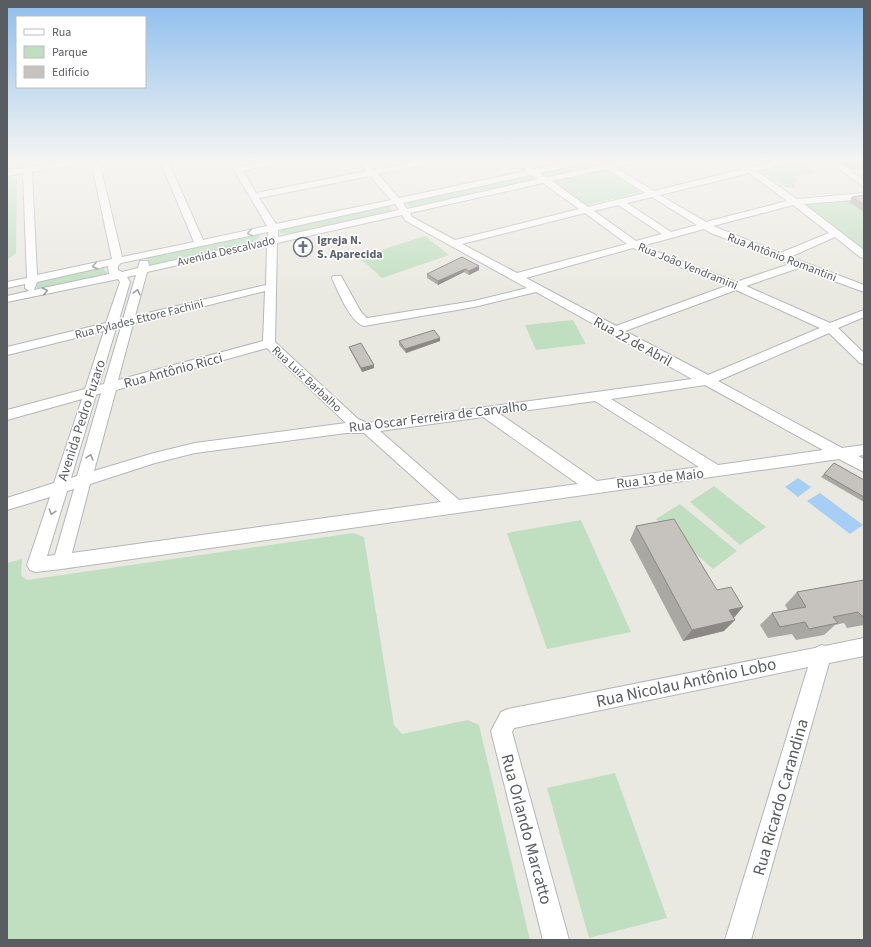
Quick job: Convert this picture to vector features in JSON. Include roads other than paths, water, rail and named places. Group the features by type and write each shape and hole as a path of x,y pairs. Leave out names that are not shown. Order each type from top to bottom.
{"street":[{"path":"28,294 32,279 29,205"},
{"path":"105,205 118,261"},
{"path":"183,205 199,243"},
{"path":"259,205 273,228"},
{"name":"Avenida Descalvado","path":"7,285 378,205"},
{"name":"Rua 22 de Abril","path":"400,205 409,218 864,466"},
{"name":"Avenida Descalvado","path":"7,299 435,205"},
{"name":"Rua João Vendramini","path":"578,205 639,248 736,286 830,328 864,360"},
{"path":"454,243 608,205"},
{"path":"625,205 670,235"},
{"name":"Rua Antônio Romantini","path":"671,205 714,231 864,289"},
{"path":"516,277 780,205"},
{"path":"799,205 864,255"},
{"name":"Rua Luiz Barbalho","path":"273,228 269,343 353,422 367,428 456,506"},
{"path":"780,256 836,233"},
{"path":"136,257 143,259 144,265 142,270"},
{"name":"Avenida Pedro Fuzaro","path":"36,565 125,282 121,275 113,272 113,265 118,261"},
{"path":"615,331 799,264"},
{"name":"Avenida Pedro Fuzaro","path":"60,562 130,321 142,270"},
{"path":"338,278 356,314 364,322 474,304 536,288"},
{"name":"Rua Pylades Ettore Fachini","path":"7,351 270,287"},
{"name":"Rua Oscar Ferreira de Carvalho","path":"7,504 154,458 195,448 346,428 367,428 706,381 864,313"},
{"name":"Rua Antônio Ricci","path":"7,416 269,343"},
{"path":"597,396 717,471"},
{"path":"485,411 594,487"},
{"name":"Rua 13 de Maio","path":"36,565 864,450"},
{"name":"Rua Nicolau Antônio Lobo","path":"508,719 822,654 864,647"},
{"name":"Rua Ricardo Carandina","path":"738,940 822,654"},
{"name":"Rua Orlando Marcatto","path":"508,719 501,731 556,940"}],"water":[{"path":"798,478 811,487 798,497 785,487"},
{"path":"820,493 863,525 850,534 807,501"}],"place":[{"name":"Igreja N. S. Aparecida","path":"303,247"}]}
